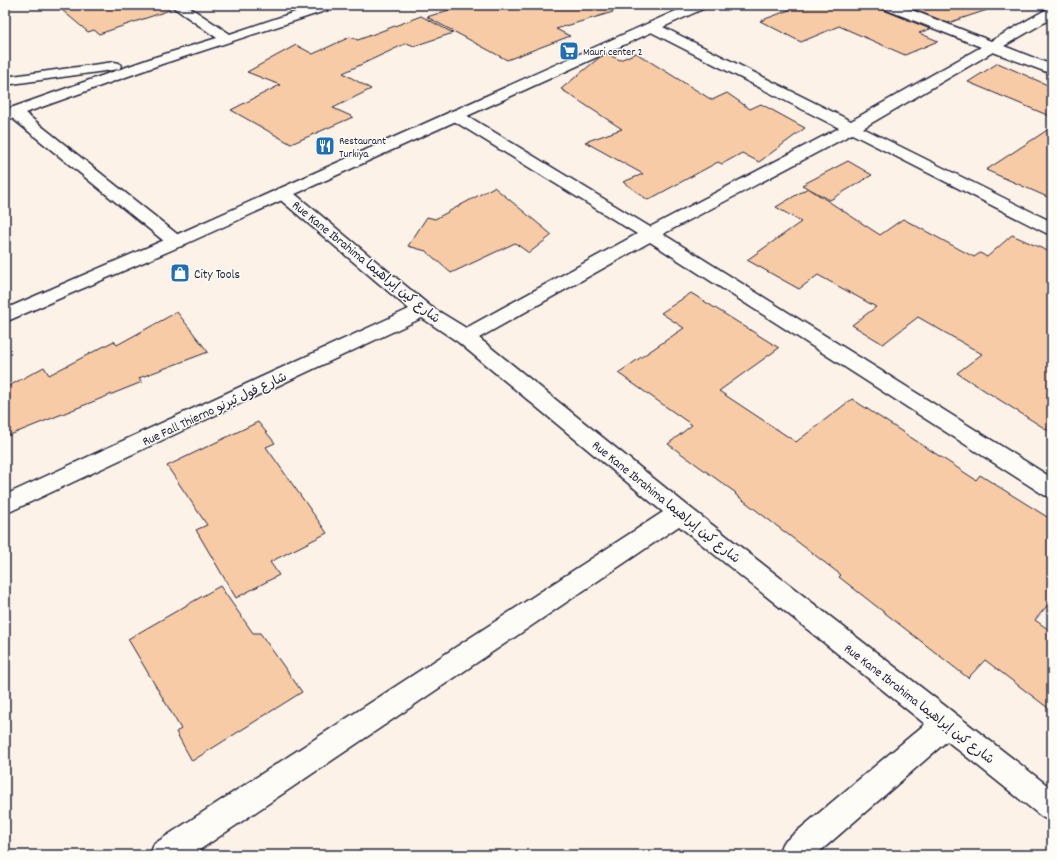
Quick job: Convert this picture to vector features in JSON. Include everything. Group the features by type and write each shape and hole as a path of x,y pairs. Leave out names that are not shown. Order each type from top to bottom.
{"street":[{"path":"177,5 228,39"},
{"path":"10,114 157,60 228,39 329,5"},
{"path":"5,316 176,242 454,115 654,28 700,5"},
{"path":"887,5 1052,70"},
{"path":"465,337 650,234 853,127 1052,12"},
{"path":"654,28 853,127 1052,229"},
{"path":"5,81 157,60"},
{"path":"10,114 176,242"},
{"path":"454,115 650,234 1052,488"},
{"name":"Rue Kane Ibrahima شارع كين إبراهيما","path":"283,193 423,310 465,337 680,513 1052,807"},
{"name":"Rue Fall Thierno شارع فول ثيرنو","path":"5,505 423,310"},
{"path":"166,855 680,513"},
{"path":"794,855 946,723"}],"building":[{"path":"56,5 169,5 170,10 99,34 94,30 88,32"},
{"path":"464,5 612,5 613,12 556,29 570,36 507,60 427,17"},
{"path":"793,5 879,5 881,9 930,29 919,33 938,41 905,55 839,26 801,42 760,21 797,7"},
{"path":"903,5 986,5 987,10 948,23"},
{"path":"421,16 453,33 414,46 407,43 343,73 371,89 333,108 353,117 291,144 231,110 280,85 247,72 296,45 313,54 350,37 358,40"},
{"path":"636,53 712,100 727,93 750,109 761,104 805,128 759,162 742,153 722,164 718,162 648,200 623,182 643,174 585,142 622,129 561,89 600,57 607,54 620,60"},
{"path":"998,63 1052,87 1052,117 968,82"},
{"path":"1052,127 1052,199 986,170"},
{"path":"848,161 872,175 830,200 802,185"},
{"path":"494,187 552,235 529,253 515,243 451,273 426,251 408,246 427,217 435,219"},
{"path":"808,188 880,235 903,219 974,257 980,253 987,257 1012,235 1052,253 1052,433 957,373 982,354 918,317 883,344 852,325 876,307 818,275 799,289 747,260 801,222 776,207"},
{"path":"691,293 779,348 719,391 796,442 852,399 976,480 980,475 1052,520 1052,600 1035,620 1052,632 1052,711 985,660 968,678 839,577 841,575 735,494 736,493 668,444 692,425 618,373 684,328 661,313"},
{"path":"177,312 208,352 139,378 142,382 5,437 5,388 44,367 49,375 114,341 117,345"},
{"path":"258,422 275,443 266,447 327,533 270,562 279,575 236,598 196,530 207,525 167,466"},
{"path":"220,586 253,633 260,633 302,692 192,761 176,732 181,729 128,639"}],"place":[{"name":"Mauri center 2","path":"569,51"},
{"name":"Restaurant Turkiya","path":"325,146"},
{"name":"City Tools","path":"180,273"}]}
